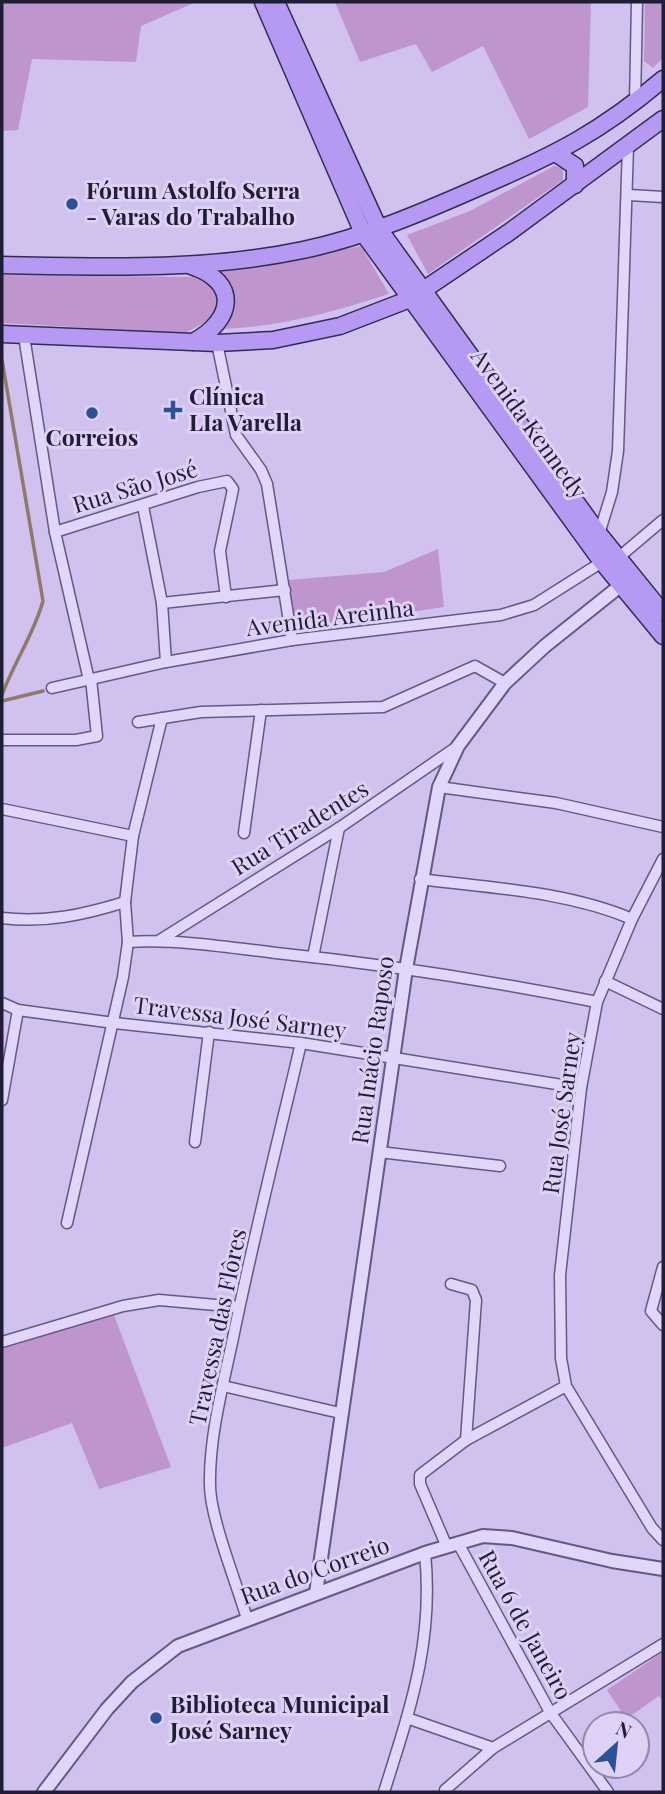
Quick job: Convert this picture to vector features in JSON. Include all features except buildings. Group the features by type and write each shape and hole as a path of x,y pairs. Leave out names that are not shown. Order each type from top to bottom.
{"main road":[{"path":"262,2 351,211 371,231"},
{"path":"276,2 371,231"},
{"path":"2,264 187,265 271,256 336,241 371,231 557,154 611,122 663,79"},
{"path":"2,334 217,343 309,334 374,315 416,295 659,123 635,103"},
{"path":"557,154 575,166 575,185"},
{"path":"336,241 345,232 351,211"},
{"name":"Avenida Kennedy","path":"371,231 601,562 663,636"},
{"path":"187,265 212,276 226,297 226,307 219,322 193,342"},
{"name":"Avenida Kennedy","path":"416,295 663,613"}],"street":[{"path":"635,103 638,2"},
{"path":"599,534 612,492 618,451 629,195 628,146"},
{"path":"629,195 663,197"},
{"path":"2,740 76,740 97,736 99,732 90,680 55,532 23,336"},
{"path":"217,343 236,435 261,470 267,484 292,640"},
{"name":"Rua São José","path":"55,532 198,487 227,481 233,489 220,551 226,597"},
{"path":"143,506 162,603 166,662"},
{"path":"618,558 663,520"},
{"name":"Avenida Areinha","path":"52,688 166,662 292,640 501,615 534,605 601,562"},
{"name":"Rua Inácio Raposo","path":"316,1593 406,969 420,879 439,787 458,746 505,683 544,646 620,586"},
{"path":"162,603 285,590"},
{"path":"138,722 201,712 383,707 475,666 505,683"},
{"path":"244,833 261,710"},
{"path":"67,1223 114,1023 128,942 125,902 133,836 162,718"},
{"name":"Rua Tiradentes","path":"160,940 339,828 458,746"},
{"path":"439,787 556,803 663,827"},
{"path":"2,809 133,836"},
{"path":"313,957 339,828"},
{"name":"Rua José Sarney","path":"566,1386 561,1358 560,1275 581,1088 597,1002 632,919 663,859"},
{"path":"420,879 590,903 632,919"},
{"path":"2,918 51,920 80,916 125,902"},
{"path":"128,942 160,940 313,957 406,969 597,1002"},
{"path":"605,981 663,1009"},
{"name":"Travessa José Sarney","path":"2,1003 19,1010 302,1043 581,1088"},
{"path":"2,1100 19,1010"},
{"path":"195,1142 209,1032"},
{"name":"Travessa das Flôres","path":"247,1619 210,1488 223,1386 239,1307 302,1043"},
{"path":"379,1152 500,1166"},
{"path":"663,1267 651,1311 663,1325"},
{"path":"451,1284 472,1290 476,1300 466,1440"},
{"path":"2,1342 123,1306 159,1300 188,1300 239,1307"},
{"path":"223,1386 340,1413"},
{"path":"466,1440 566,1386 652,1528 663,1540"},
{"name":"Rua 6 de Janeiro","path":"466,1440 424,1470 419,1479 422,1488 452,1545 550,1712 608,1792"},
{"name":"Rua do Correio","path":"44,1792 107,1709 132,1682 178,1646 425,1553 483,1536 512,1538 612,1561 663,1569"},
{"path":"384,1792 407,1718 425,1645 429,1612 425,1553"},
{"path":"445,1790 493,1748 663,1644"},
{"path":"407,1718 493,1748"}],"shaded area":[{"path":"196,2 141,26 136,62 32,59 18,130 2,131 2,3"},
{"path":"335,2 591,2 588,107 529,139 483,46 432,72 416,44 360,62"},
{"path":"645,2 663,2 663,58 653,68 644,61"},
{"path":"554,166 563,168 563,180 428,274 407,235 470,211"},
{"path":"361,246 389,294 306,318 221,329 233,298 219,271"},
{"path":"2,275 193,277 216,289 220,303 211,319 185,333 2,323"},
{"path":"438,549 444,607 297,629 288,580 384,572"},
{"path":"114,1315 171,1467 99,1489 72,1423 2,1448 2,1349"},
{"path":"663,1652 663,1701 659,1696 639,1710 620,1710 607,1690"}],"waterway":[{"path":"2,360 43,601 2,695"},
{"path":"2,701 43,691"}],"place":[{"name":"Fórum Astolfo Serra - Varas do Trabalho","path":"72,204"},
{"name":"Clínica LIa Varella","path":"173,410"},
{"name":"Correios","path":"92,413"},
{"name":"Biblioteca Municipal José Sarney","path":"156,1718"}]}
